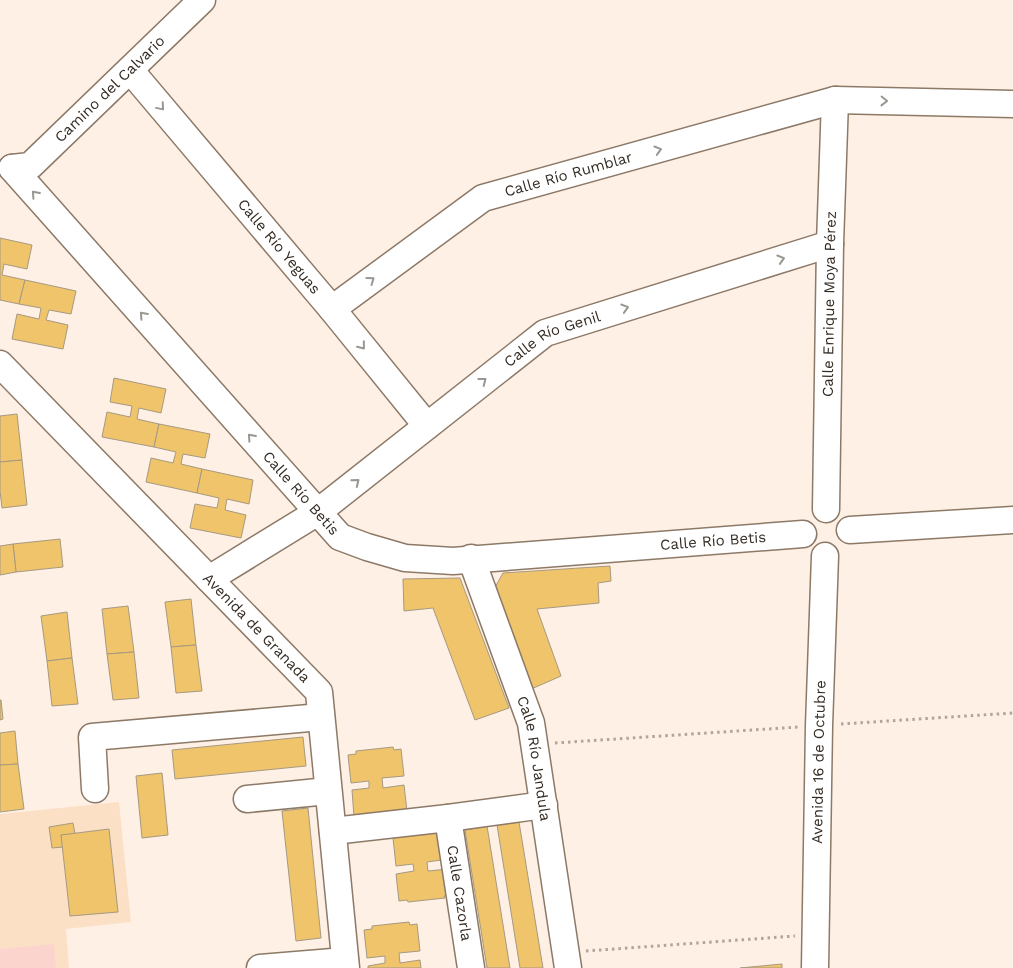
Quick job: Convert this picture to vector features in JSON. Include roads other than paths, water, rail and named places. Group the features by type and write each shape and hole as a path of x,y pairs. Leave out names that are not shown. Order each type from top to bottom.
{"street":[{"name":"Camino del Calvario","path":"6,174 30,166 202,0"},
{"name":"Calle Río Yeguas","path":"130,70 332,309 427,426"},
{"name":"Calle Río Rumblar","path":"332,309 483,198 835,100 1013,104"},
{"name":"Calle Enrique Moya Pérez","path":"826,509 830,244 835,100"},
{"name":"Calle Río Betis","path":"6,174 340,536 367,547 404,558 453,561 471,558 803,534"},
{"name":"Calle Río Genil","path":"209,579 318,512 545,333 830,244"},
{"name":"Avenida de Granada","path":"0,364 319,692 345,964"},
{"path":"826,509 842,515 850,530 846,546 840,552 825,556 819,555 808,547 803,534 807,520 818,510 826,509"},
{"path":"850,530 1013,520"},
{"name":"Avenida 16 de Octubre","path":"815,968 825,556"},
{"name":"Calle Río Jandula","path":"471,558 531,722 567,960"},
{"path":"95,789 92,737 322,717"},
{"path":"247,799 328,791"},
{"path":"332,831 544,805"},
{"name":"Calle Cazorla","path":"448,818 471,968"},
{"path":"260,968 345,964"}]}
